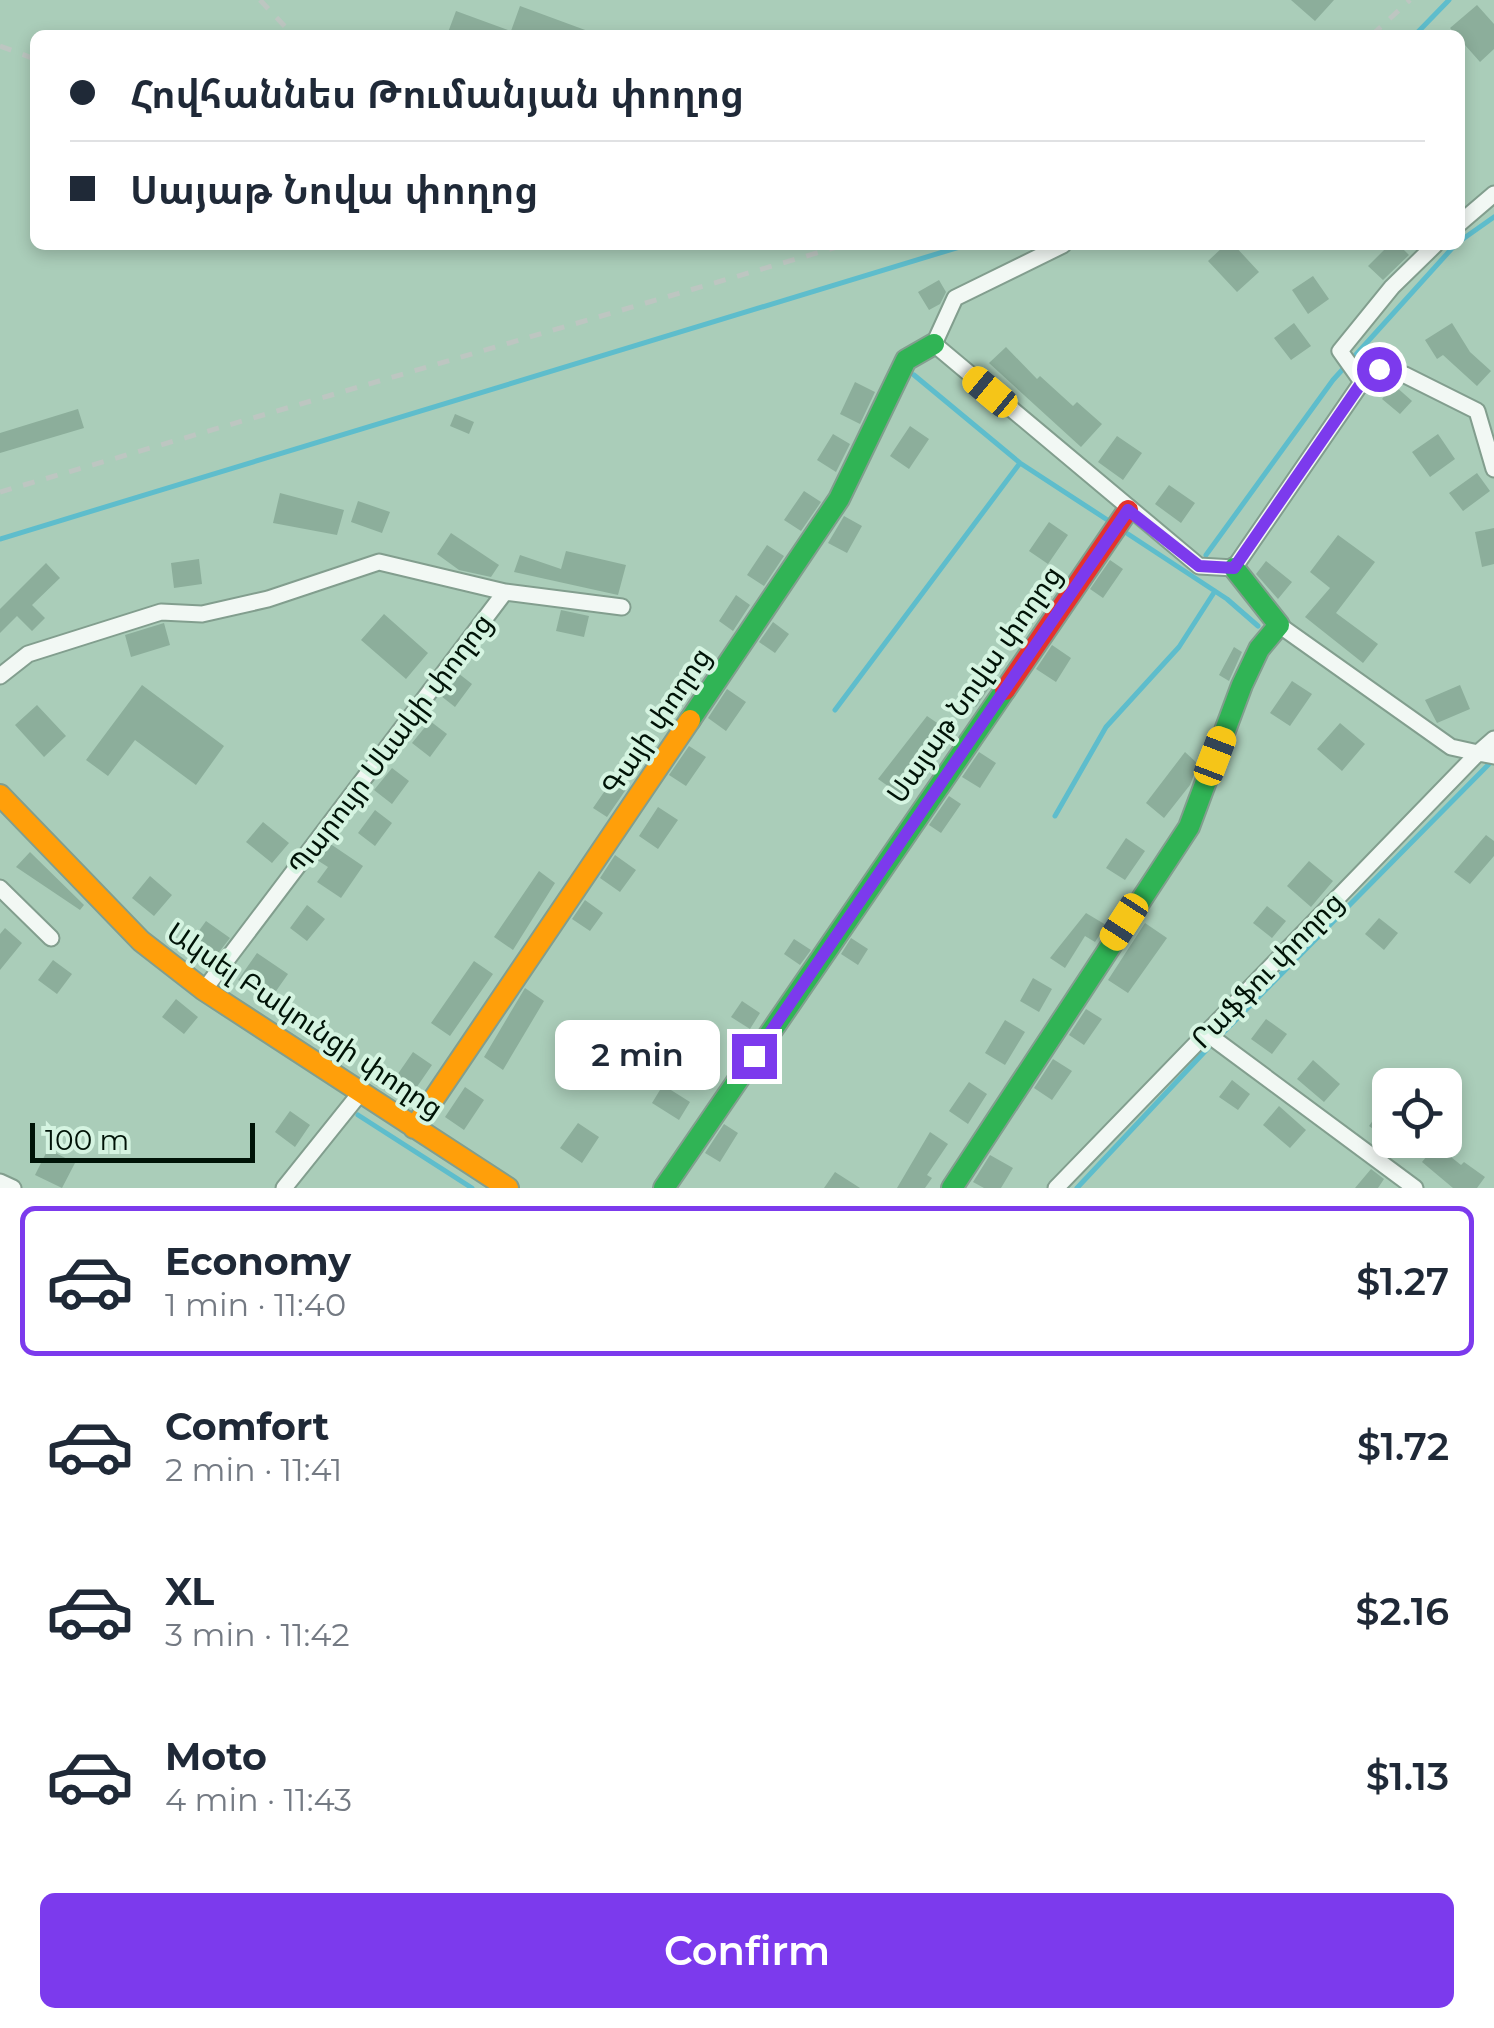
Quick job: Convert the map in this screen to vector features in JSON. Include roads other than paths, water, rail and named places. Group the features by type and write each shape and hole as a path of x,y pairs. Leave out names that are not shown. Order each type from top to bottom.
{"street":[{"path":"1465,219 1494,194"},
{"path":"1053,250 954,298 934,344 1199,566 1234,568 1279,625 1451,747 1486,755"},
{"path":"1362,382 1340,351 1392,286 1431,250"},
{"name":"Գայի փողոց","path":"414,1128 838,498 906,360 934,344"},
{"path":"1234,568 1362,382 1379,369 1405,375 1477,411 1494,470"},
{"name":"Սայաթ Նովա փողոց","path":"664,1188 1128,510"},
{"path":"0,676 28,654 161,612 202,614 268,599 379,562 505,592"},
{"name":"Պարույր Սևակի փողոց","path":"204,990 505,592 622,607"},
{"path":"952,1188 1189,827 1242,685 1259,649 1279,625"},
{"name":"Րաֆֆու փողոց","path":"1056,1188 1213,1037 1486,755 1494,738"},
{"name":"Ակսել Բակունցի փողոց","path":"0,795 141,941 204,990 508,1188"},
{"path":"0,888 51,938"},
{"path":"1213,1037 1415,1188"},
{"path":"284,1188 361,1092"},
{"path":"0,1182 14,1188"}],"waterway":[{"path":"1420,30 1449,0"},
{"path":"1465,237 1494,217"},
{"path":"0,539 950,250"},
{"path":"1206,555 1333,380 1450,250"},
{"path":"914,375 1020,463 1109,521"},
{"path":"835,710 1020,463"},
{"path":"1128,534 1227,599 1258,626"},
{"path":"1055,816 1106,727 1179,647 1215,591"},
{"path":"1077,1188 1210,1046 1491,762"},
{"path":"358,1115 472,1188"}],"railway":[{"path":"260,0 288,30"},
{"path":"1377,30 1410,0"},
{"path":"0,46 30,57"},
{"path":"0,492 827,250"}]}
